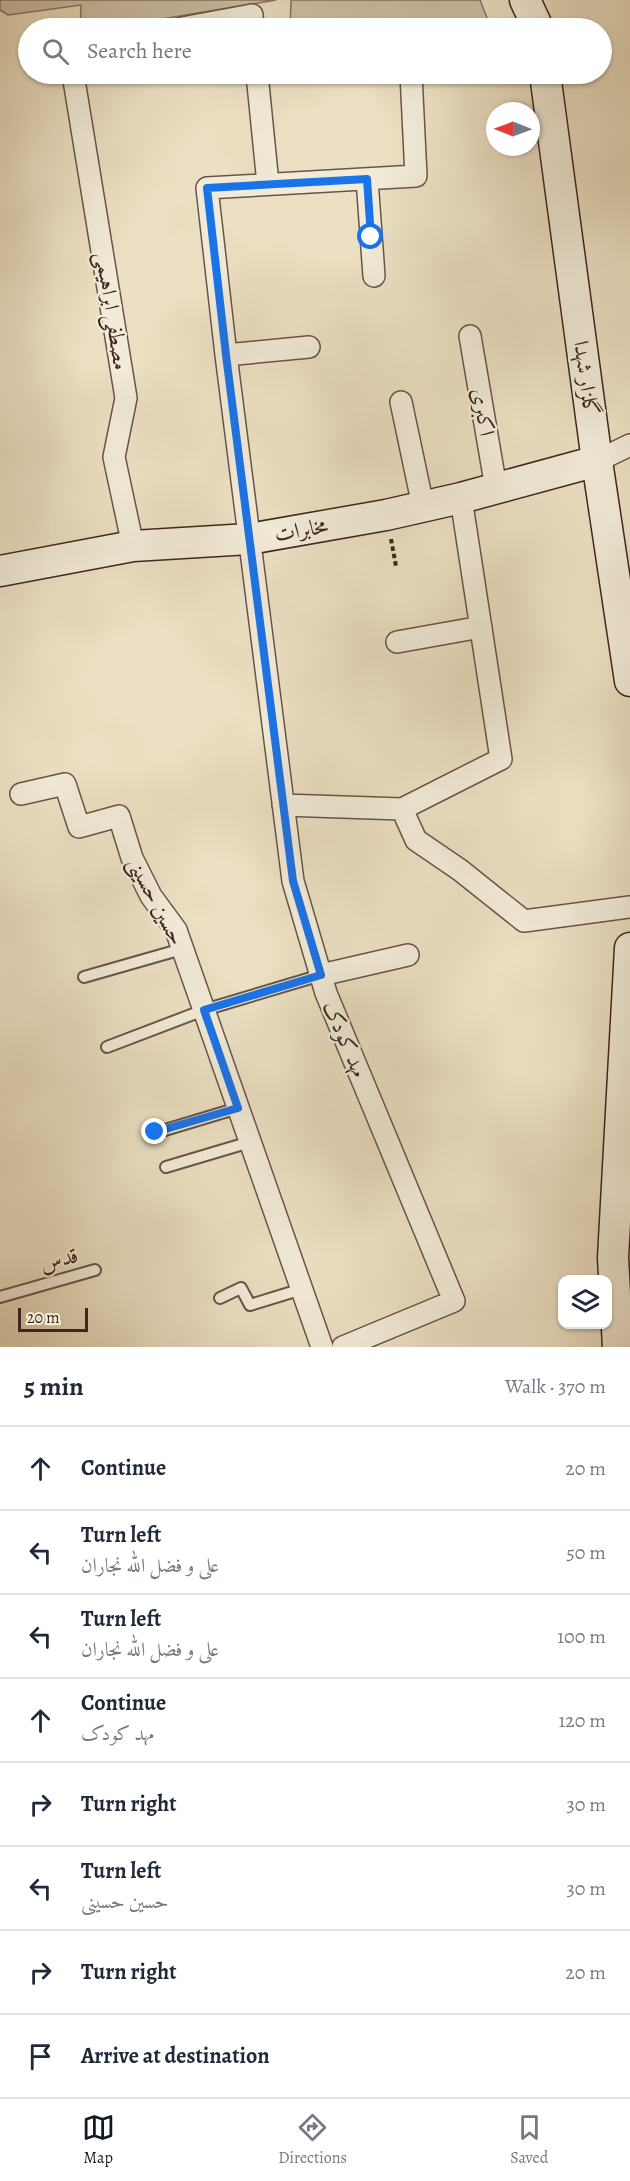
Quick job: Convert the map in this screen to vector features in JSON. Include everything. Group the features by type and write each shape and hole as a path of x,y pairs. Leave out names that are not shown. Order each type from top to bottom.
{"street":[{"path":"525,0 533,18"},
{"path":"236,18 252,15 252,18"},
{"name":"مصطفی ابراهیمی","path":"75,84 126,398 114,457 133,546"},
{"path":"258,84 268,184 416,176 411,84"},
{"name":"گلزار شهدا","path":"546,84 597,461 630,681"},
{"path":"367,179 374,276"},
{"name":"مهد کودک","path":"268,184 207,188 293,881 326,993 454,1301 343,1347"},
{"name":"اکبری","path":"470,336 496,489"},
{"path":"226,355 309,347"},
{"path":"401,402 423,506"},
{"path":"597,461 630,445"},
{"name":"مخابرات","path":"0,571 133,546 249,539 386,515 461,498 597,461"},
{"path":"283,805 402,808 501,759 461,498"},
{"path":"397,642 481,627"},
{"name":"حسین حسینی","path":"21,794 65,784 79,827 119,816 132,858 151,896 176,930 322,1347"},
{"path":"402,808 416,840 460,870 524,921 630,908"},
{"path":"618,1347 613,1258 623,1158 630,948"},
{"path":"321,975 408,955"}],"lane":[{"path":"84,978 182,949"},
{"path":"107,1047 204,1010 321,975"},
{"path":"155,1132 238,1108"},
{"path":"166,1167 250,1142"},
{"name":"قدس","path":"0,1297 95,1270"},
{"path":"220,1298 241,1288 250,1305 302,1289"}],"shaded area":[{"path":"0,0 276,0 168,18 80,18 81,5 8,15 0,10"},
{"path":"291,0 480,0 487,18 290,18"}],"route":[{"path":"155,1132 238,1108 204,1010 321,975 293,881 207,188 367,179 371,237"}]}
